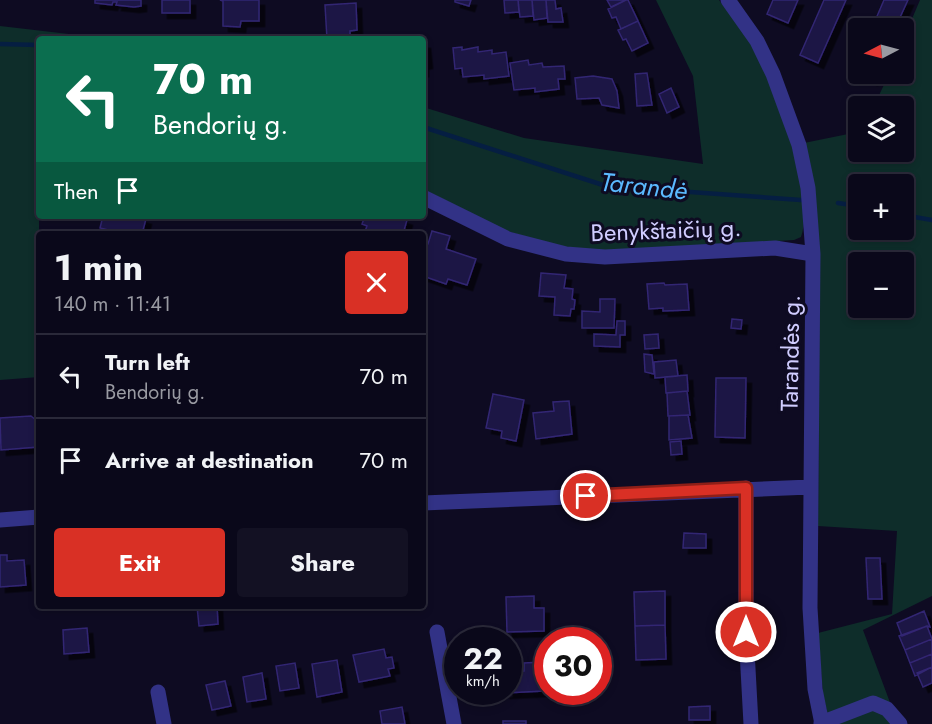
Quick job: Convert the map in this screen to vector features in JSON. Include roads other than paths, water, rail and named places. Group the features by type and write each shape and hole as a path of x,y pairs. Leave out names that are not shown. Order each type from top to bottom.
{"street":[{"name":"Tarandės g.","path":"728,0 757,41 773,74 796,136 808,188 813,254 810,487 811,648 815,689 822,724"},
{"name":"Benykštaičių g.","path":"426,198 508,239 566,254 605,257 776,248 813,254"},
{"path":"426,503 810,487"},
{"path":"746,488 746,632 751,724"},
{"path":"0,520 36,517"},
{"path":"437,632 454,724"},
{"path":"158,692 164,724"},
{"path":"822,724 873,703 887,709 900,722"}],"waterway":[{"name":"Tarandė","path":"0,44 36,45"},
{"name":"Tarandė","path":"426,128 606,186 801,200"},
{"name":"Tarandė","path":"838,203 848,204"},
{"name":"Tarandė","path":"914,217 932,220"}]}
